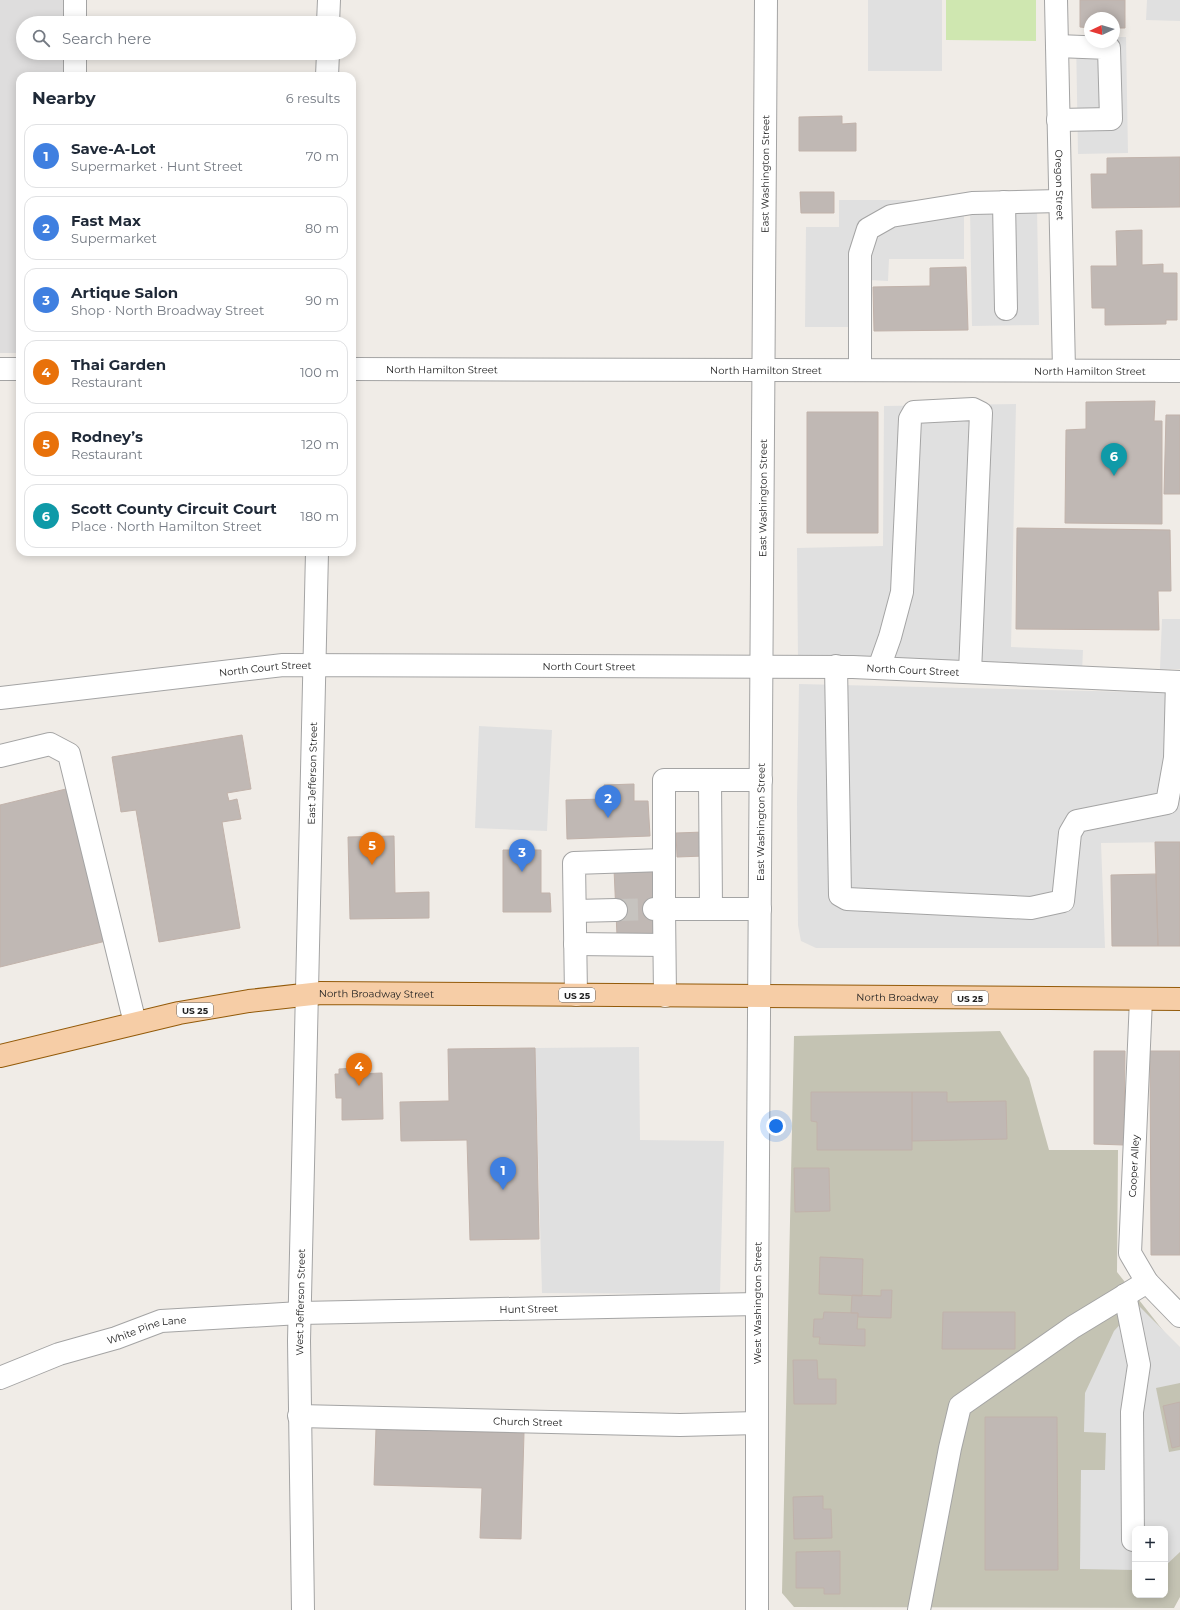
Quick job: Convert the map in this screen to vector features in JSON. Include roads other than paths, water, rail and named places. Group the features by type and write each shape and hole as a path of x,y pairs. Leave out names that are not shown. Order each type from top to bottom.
{"main road":[{"name":"North Broadway Street","path":"0,1056 179,1013 249,1001 306,995 394,993 760,997"},
{"name":"North Broadway","path":"760,997 1180,998"}],"street":[{"path":"75,16 76,0"},
{"path":"328,16 329,0"},
{"name":"East Washington Street","path":"760,997 766,0"},
{"name":"Oregon Street","path":"1056,0 1064,370"},
{"path":"1057,46 1109,48 1111,119 1058,120"},
{"path":"75,60 75,72"},
{"path":"327,72 328,60"},
{"path":"860,370 860,254 868,229 891,216 972,203 1060,201"},
{"path":"1004,202 1006,309"},
{"path":"0,369 16,369"},
{"name":"North Hamilton Street","path":"356,369 1180,371"},
{"path":"879,668 890,637 902,592 910,419 914,412 973,409 981,413 970,672"},
{"name":"East Jefferson Street","path":"306,995 317,556"},
{"name":"North Court Street","path":"0,698 283,665 836,666 1178,682"},
{"path":"836,666 840,894 847,900 1024,908 1032,908 1063,901 1070,833 1077,820 1167,803 1175,758 1178,682"},
{"path":"0,756 50,744 69,754 135,1023"},
{"path":"665,996 664,945 659,909 664,860 664,780 761,780"},
{"path":"710,780 711,909"},
{"path":"576,995 574,863 664,860"},
{"path":"659,909 760,909"},
{"path":"575,911 616,910"},
{"path":"575,944 664,945"},
{"name":"West Jefferson Street","path":"303,1610 299,1416 306,995"},
{"name":"West Washington Street","path":"757,1610 757,1304 760,997"},
{"name":"Cooper Alley","path":"1141,999 1130,1253 1147,1282 1180,1316"},
{"path":"919,1610 950,1448 960,1406 1073,1327 1147,1282"},
{"path":"1125,1295 1140,1365 1132,1412 1133,1526"},
{"name":"Hunt Street","path":"300,1313 757,1304"},
{"name":"White Pine Lane","path":"0,1378 59,1354 116,1338 161,1321 300,1313"},
{"name":"Church Street","path":"299,1416 680,1425 757,1423"}],"tunnel":[{"path":"616,910 654,909"}],"place":[{"name":"Scott County Circuit Court","path":"1114,476"},
{"name":"Fast Max","path":"608,818"},
{"name":"Rodney’s","path":"372,865"},
{"name":"Artique Salon","path":"522,872"},
{"name":"Thai Garden","path":"359,1086"},
{"name":"Save-A-Lot","path":"503,1190"}]}
